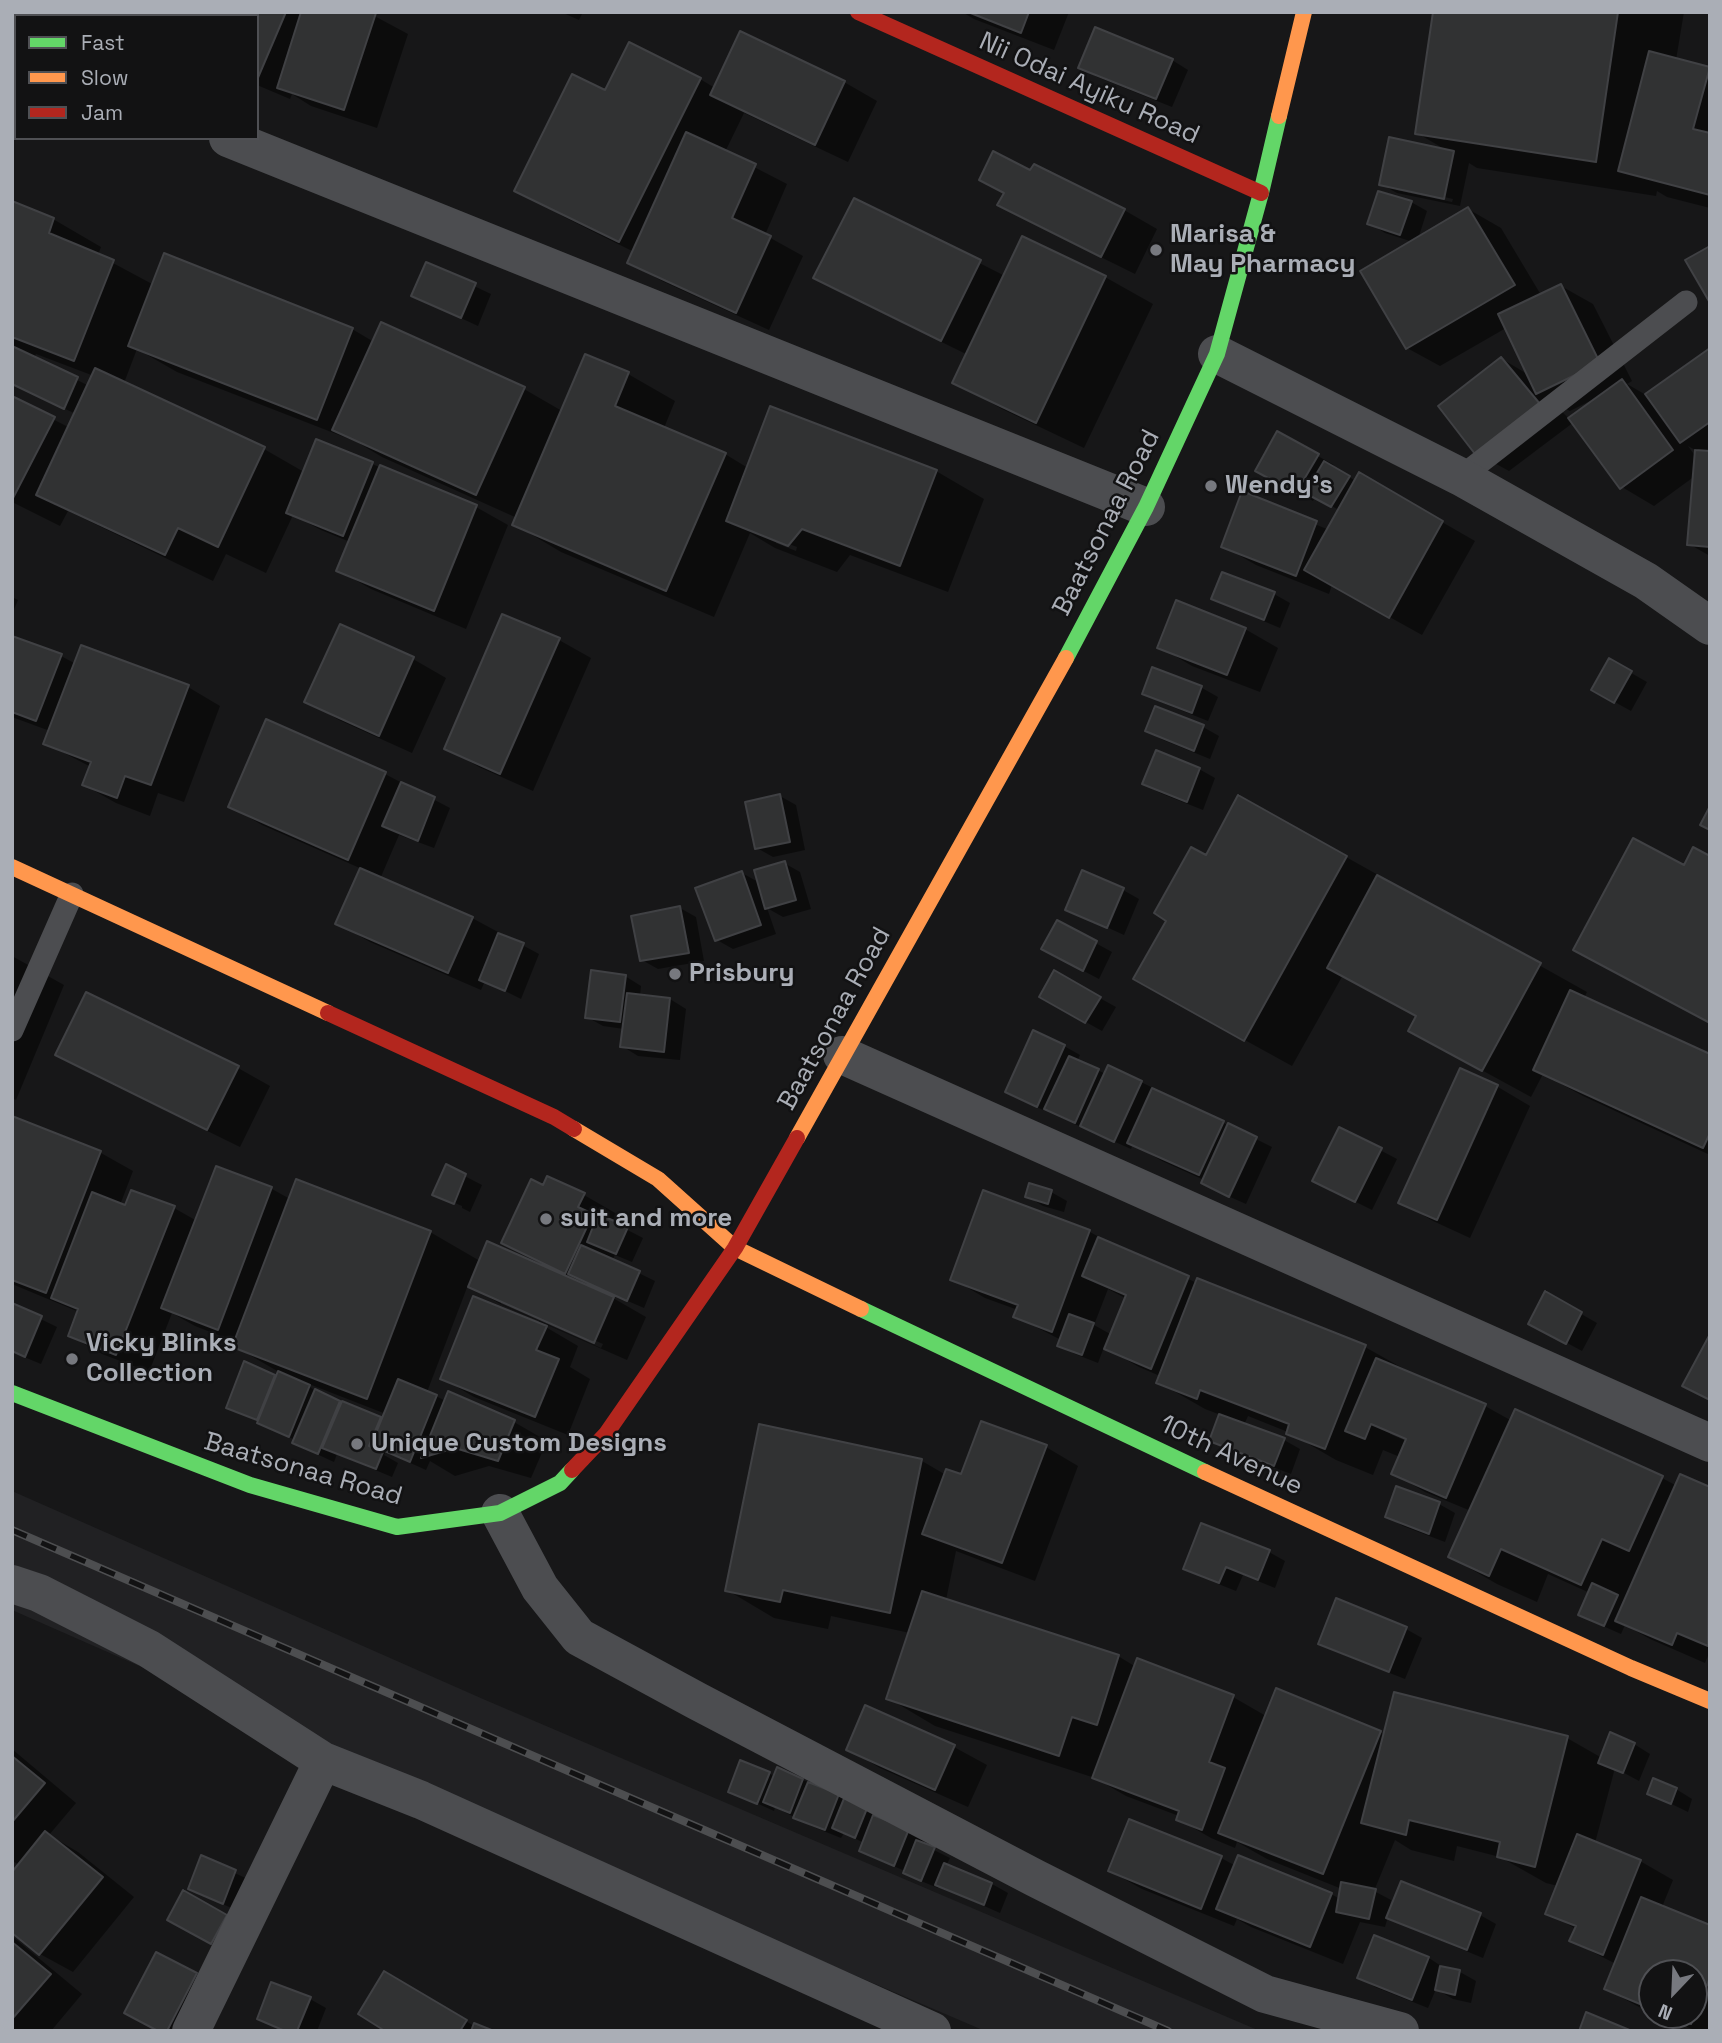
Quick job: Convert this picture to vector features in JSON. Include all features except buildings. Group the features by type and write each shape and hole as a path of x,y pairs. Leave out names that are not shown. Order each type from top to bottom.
{"street":[{"name":"Nii Odai Ayiku Road","path":"858,12 1261,193"},
{"name":"Baatsonaa Road","path":"12,1393 250,1485 397,1527 500,1513 560,1483 606,1434 735,1248 1041,705 1146,507 1217,354 1261,193 1304,12"},
{"path":"233,140 1146,507"},
{"path":"1217,354 1461,477 1646,582 1710,626"},
{"name":"10th Avenue","path":"12,867 554,1117 658,1180 735,1248 1125,1435 1631,1668 1710,1701"},
{"path":"842,1055 1710,1443"},
{"path":"500,1513 540,1588 579,1637 1035,1878 1265,1994 1401,2031"},
{"path":"12,1584 39,1593 149,1649 323,1760 421,1800 932,2031"},
{"path":"191,2031 323,1760"}],"lane":[{"path":"1461,477 1686,302"},
{"path":"12,1030 72,894"}],"shaded area":[{"path":"12,1491 483,1699 1260,2031 985,2031 403,1782 12,1610"}],"railway":[{"path":"12,1530 1168,2031"}],"traffic: fast":[{"path":"1066,658 1146,507 1217,354 1279,116"},
{"path":"861,1309 1205,1472"},
{"path":"12,1393 250,1485 397,1527 500,1513 560,1483 572,1470"}],"traffic: slow":[{"path":"1279,116 1304,12"},
{"path":"797,1138 1066,658"},
{"path":"12,867 328,1013"},
{"path":"574,1129 658,1179 735,1248 861,1309"},
{"path":"1205,1472 1631,1668 1710,1701"}],"traffic: jam":[{"path":"858,12 1261,193"},
{"path":"328,1013 554,1117 574,1129"},
{"path":"572,1470 606,1434 735,1248 797,1138"}],"place":[{"name":"Marisa & May Pharmacy","path":"1156,250"},
{"name":"Wendy's","path":"1211,486"},
{"name":"Prisbury","path":"675,974"},
{"name":"suit and more","path":"546,1219"},
{"name":"Vicky Blinks Collection","path":"72,1359"},
{"name":"Unique Custom Designs","path":"357,1444"}]}
